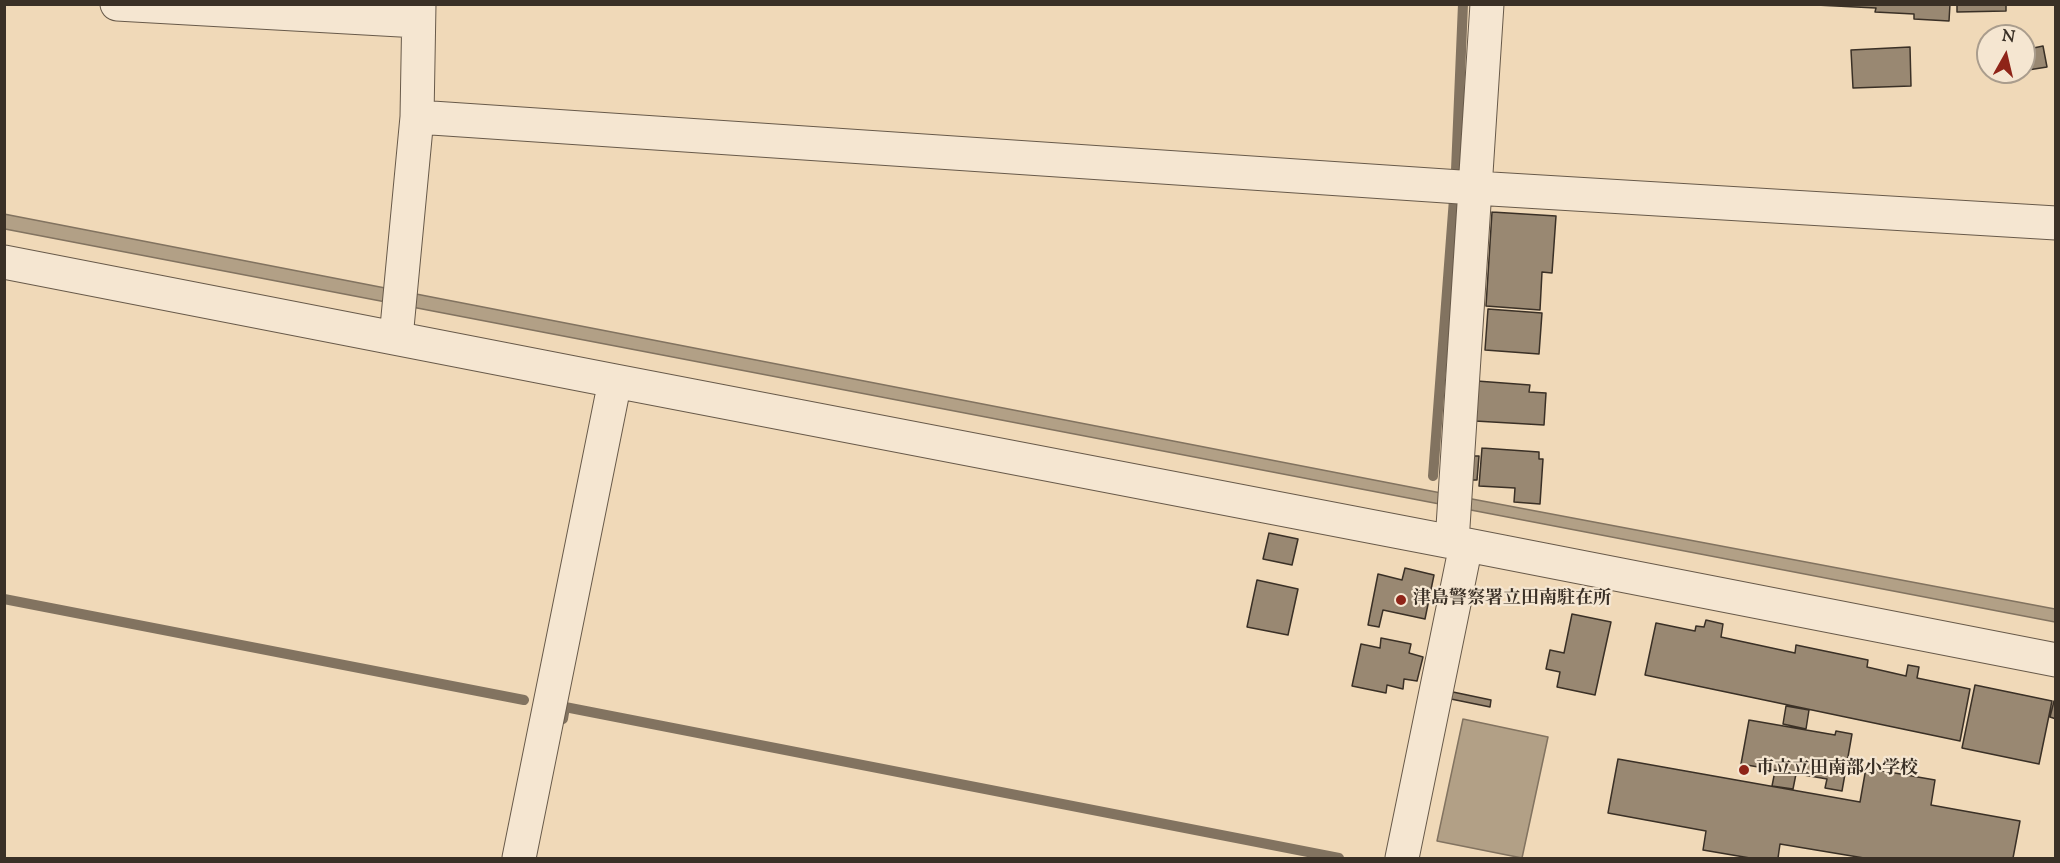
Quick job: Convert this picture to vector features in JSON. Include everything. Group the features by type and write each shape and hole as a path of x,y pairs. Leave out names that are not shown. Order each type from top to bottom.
{"street":[{"path":"117,4 418,13 417,117 397,326"},
{"path":"1402,858 1457,521 1487,4"},
{"path":"417,117 1475,188 2055,223"},
{"path":"4,262 397,326 615,381 1457,521 2054,651"},
{"path":"519,858 615,381"}],"shaded area":[{"path":"4,214 1472,499 2055,609 2055,622 5,229"},
{"path":"1463,719 1548,737 1522,858 1437,841"}],"building":[{"path":"1950,4 1949,21 1914,19 1914,14 1875,12 1876,8 1816,5"},
{"path":"1957,4 2006,4 2006,11 1957,12"},
{"path":"2043,46 2047,67 2036,69 2036,47"},
{"path":"1910,47 1911,86 1853,88 1851,50"},
{"path":"1492,212 1556,216 1552,273 1542,272 1540,310 1486,306"},
{"path":"1488,309 1542,313 1539,354 1485,350"},
{"path":"1477,381 1530,385 1529,392 1546,393 1544,425 1475,421"},
{"path":"1482,448 1539,452 1539,459 1543,459 1540,504 1514,502 1515,488 1479,486"},
{"path":"1470,456 1479,456 1477,480 1468,480"},
{"path":"1269,533 1298,539 1292,565 1263,559"},
{"path":"1405,568 1434,575 1425,619 1383,610 1379,627 1368,625 1378,574 1402,580"},
{"path":"1257,580 1298,589 1288,635 1247,627"},
{"path":"1572,614 1611,622 1595,695 1557,687 1560,672 1546,669 1550,650 1564,653"},
{"path":"1706,620 1723,624 1721,637 1795,653 1796,645 1868,660 1867,667 1906,676 1908,665 1919,667 1917,678 1970,689 1960,741 1645,675 1656,623 1695,631 1696,626 1704,627"},
{"path":"1381,638 1411,644 1409,653 1423,657 1417,681 1404,679 1403,689 1387,685 1386,693 1352,686 1361,644 1380,648"},
{"path":"1975,685 2052,701 2039,764 1962,748"},
{"path":"1453,692 1491,700 1490,707 1451,699"},
{"path":"2054,701 2056,702 2056,719 2050,717"},
{"path":"1786,706 1809,710 1806,729 1783,724"},
{"path":"1749,720 1835,735 1836,731 1852,734 1842,791 1825,788 1827,779 1741,764"},
{"path":"1618,759 1860,802 1866,768 1935,780 1931,805 2020,821 2013,858 1864,858 1780,844 1778,858 1750,858 1703,850 1706,831 1608,813"},
{"path":"1775,771 1796,774 1793,789 1772,786"}],"waterway":[{"path":"1456,170 1463,4"},
{"path":"1433,476 1454,199"},
{"path":"4,599 524,700"},
{"path":"563,719 565,707 1339,858"}],"place":[{"name":"津島警察署立田南駐在所","path":"1401,600"},
{"name":"市立立田南部小学校","path":"1744,770"}]}
